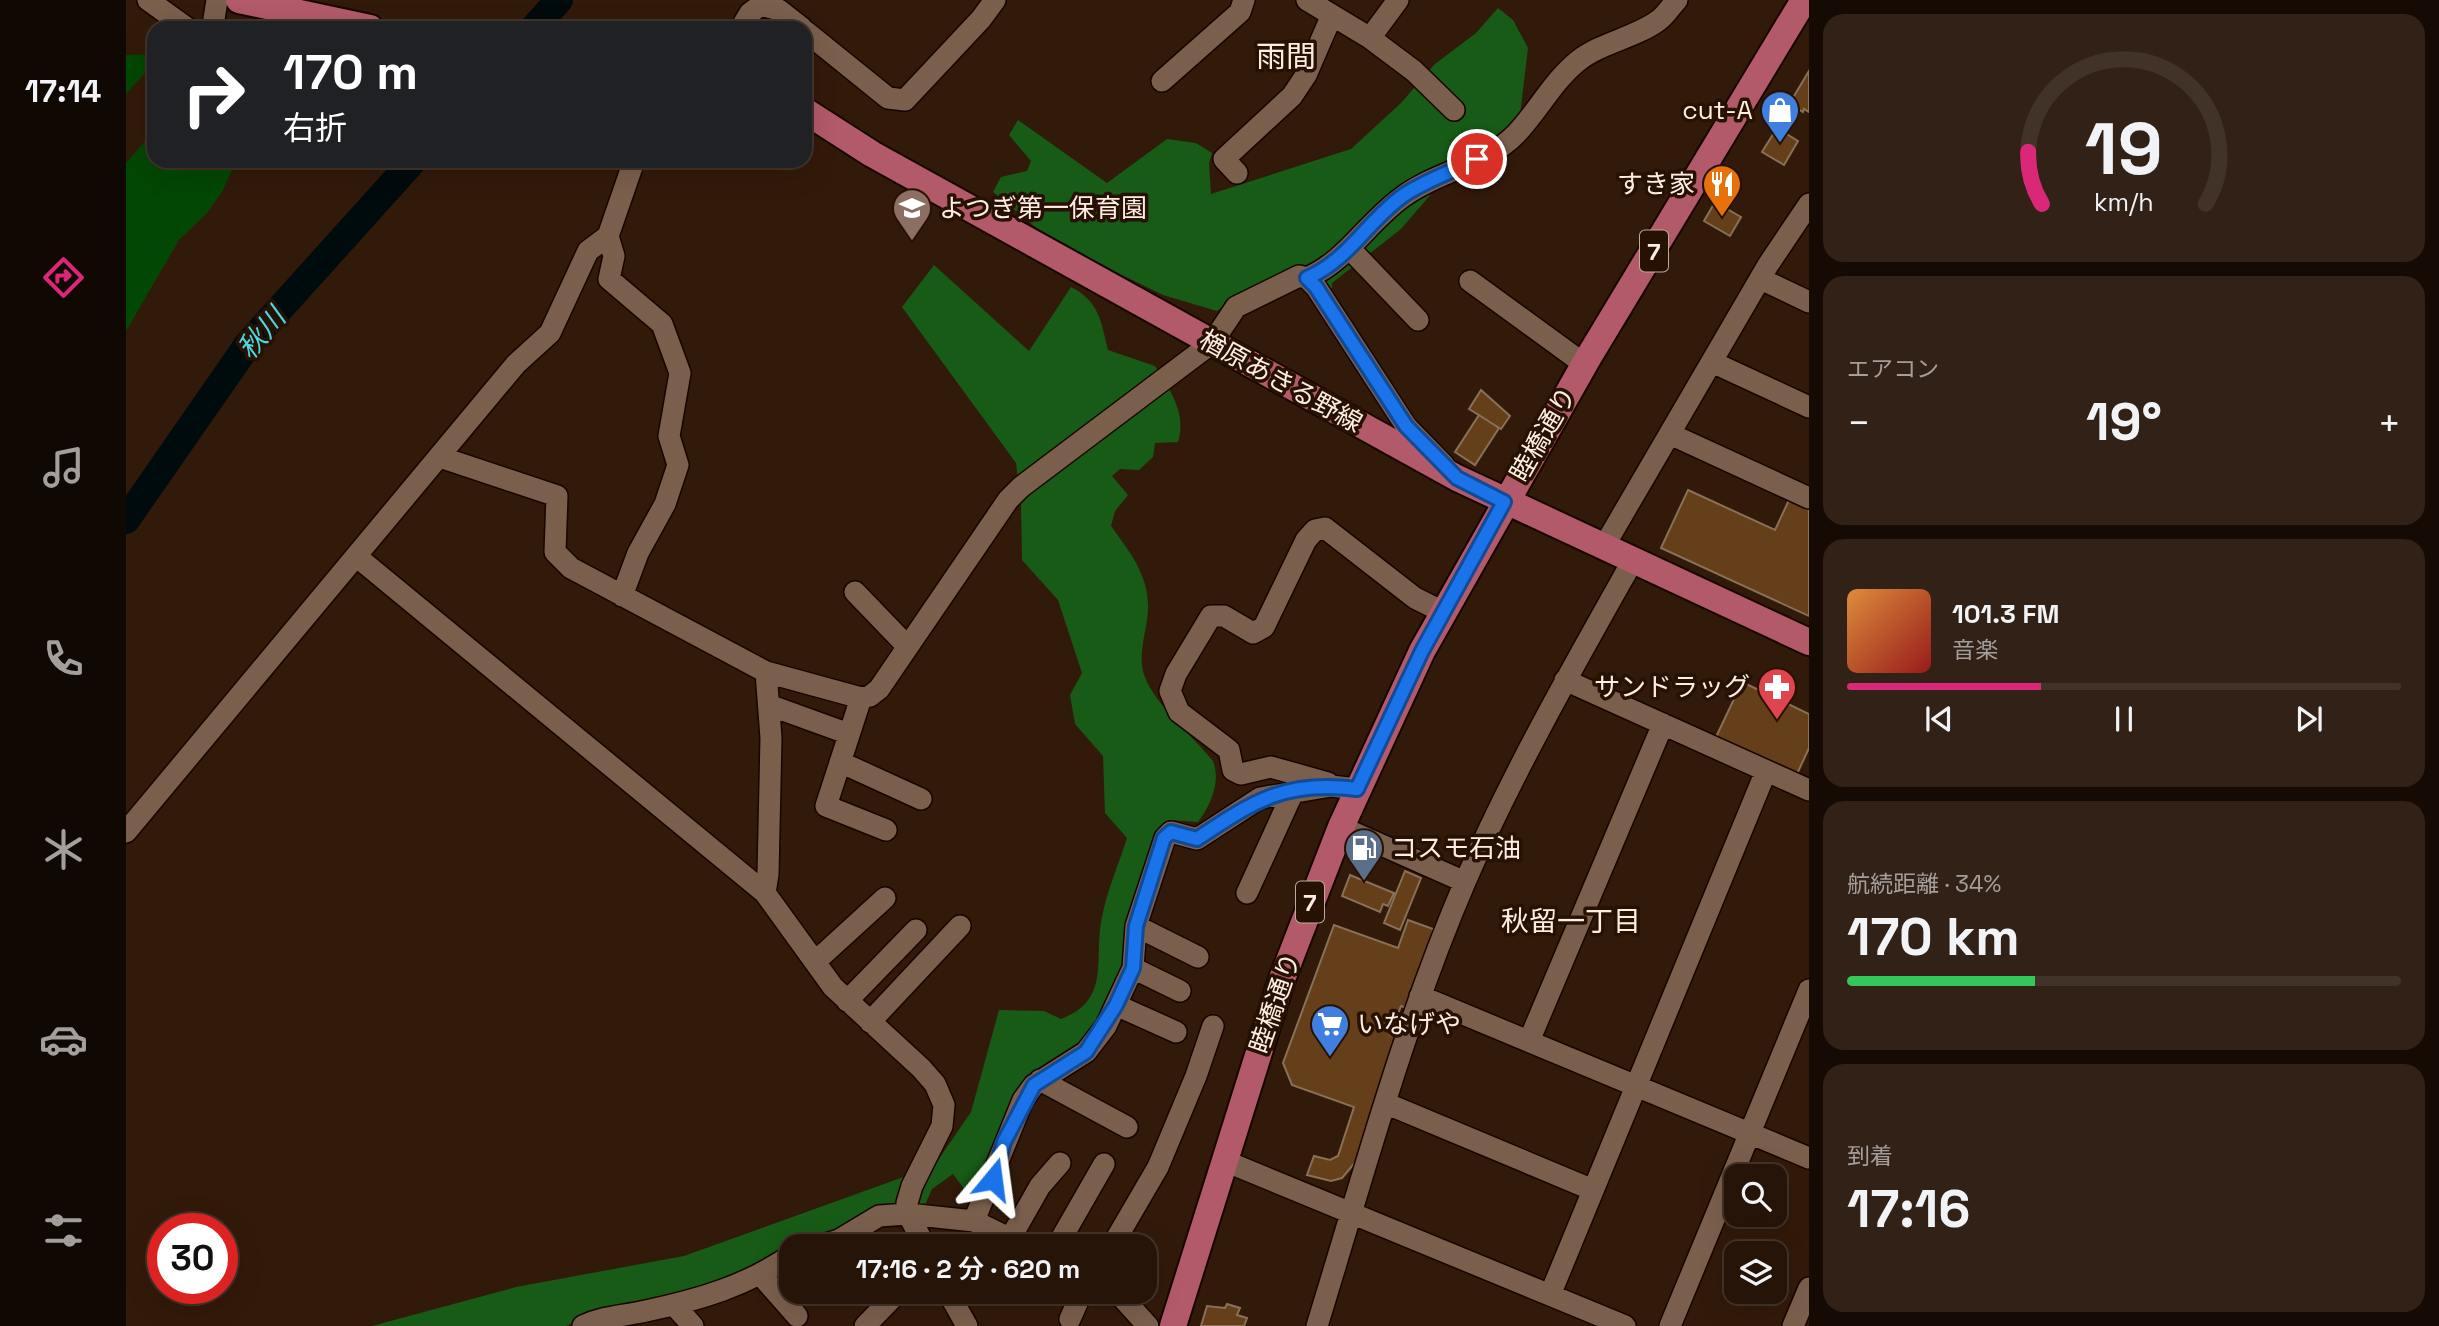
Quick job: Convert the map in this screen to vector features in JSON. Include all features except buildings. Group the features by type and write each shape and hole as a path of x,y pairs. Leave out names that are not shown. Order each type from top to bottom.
{"main road":[{"name":"睦橋通り","path":"1173,1326 1282,979 1340,827 1344,787 1584,364 1804,0"},
{"path":"244,1 337,21"},
{"name":"楢原あきる野線","path":"812,115 872,154 1457,478 1632,562 1809,642"}],"street":[{"path":"148,0 177,21"},
{"path":"214,21 217,0"},
{"path":"812,36 888,98 905,100 981,19 995,0"},
{"path":"1162,80 1240,12 1244,0"},
{"path":"1307,0 1370,38 1414,71 1454,110"},
{"path":"1370,38 1398,0"},
{"path":"1307,278 1328,269 1350,249 1370,225 1405,195 1495,150 1515,135 1569,68 1591,51 1659,20 1677,0"},
{"path":"1804,0 1809,2"},
{"path":"745,21 750,13 761,5 779,10 793,21"},
{"path":"1237,173 1224,159 1292,96 1307,75 1332,15"},
{"path":"126,832 516,364 550,333 588,251 608,236 632,168"},
{"path":"1602,548 1761,279 1809,204"},
{"path":"608,236 614,256 608,279 662,324 680,373 669,436 678,465 665,505 638,554 622,596"},
{"path":"1350,249 1418,320"},
{"path":"440,457 556,496 555,552 561,560 622,596 765,673 861,698 870,696 879,689 1021,487 1212,344 1236,307 1299,276 1307,278 1316,287 1406,426 1457,478"},
{"path":"1761,279 1809,302"},
{"path":"1470,281 1584,364"},
{"path":"1712,362 1809,407"},
{"path":"1670,434 1809,498"},
{"path":"1344,787 1271,766 1241,774 1233,770 1229,750 1179,712 1170,691 1176,674 1211,616 1224,617 1253,633 1264,627 1306,540 1315,530 1325,528 1415,598 1443,612"},
{"path":"356,556 765,893 846,1001 921,1068 934,1084 944,1105 942,1126 912,1186 908,1213 919,1234"},
{"path":"1320,1325 1385,1103 1420,996 1465,882 1565,680 1632,562"},
{"path":"855,592 907,646"},
{"path":"765,673 769,705 768,874 765,893"},
{"path":"1565,680 1809,790"},
{"path":"861,698 826,806 886,830"},
{"path":"769,705 849,734"},
{"path":"1529,1041 1663,724"},
{"path":"840,762 921,799"},
{"path":"1550,1295 1766,771"},
{"path":"974,1221 1023,1100 1040,1080 1086,1052 1116,1005 1133,968 1136,926 1164,838 1171,832 1197,839 1260,798 1294,790 1344,787"},
{"path":"1247,893 1294,790"},
{"path":"1340,827 1465,882"},
{"path":"816,961 884,898"},
{"path":"870,1022 960,926"},
{"path":"1136,926 1198,957"},
{"path":"846,1001 916,930"},
{"path":"1133,968 1180,991"},
{"path":"1670,1326 1750,1133 1804,1018 1809,990"},
{"path":"1420,996 1809,1158"},
{"path":"1116,1005 1176,1032"},
{"path":"1119,1234 1158,1167 1196,1076 1213,1026"},
{"path":"1040,1080 1127,1127"},
{"path":"1385,1103 1593,1189"},
{"path":"1225,1161 1625,1326"},
{"path":"1021,1234 1040,1186 1060,1163"},
{"path":"1064,1234 1104,1164"},
{"path":"849,1234 879,1216 908,1213 974,1221 1001,1234"},
{"path":"583,1326 598,1319 674,1305 727,1290 779,1262"},
{"path":"760,1274 797,1316"},
{"path":"1793,1326 1809,1288"},
{"path":"865,1326 886,1304"},
{"path":"955,1304 967,1326"},
{"path":"1070,1319 1077,1304"},
{"path":"1128,1304 1148,1326"},
{"path":"674,1305 693,1326"}],"green space":[{"path":"1498,8 1513,20 1528,48 1517,140 1438,186 1401,229 1332,283 1332,288 1315,292 1281,276 1249,289 1217,311 1163,295 1052,241 993,192 1001,177 1027,171 1031,161 1009,135 1018,120 1107,183 1167,139 1196,143 1212,153 1209,163 1211,194 1351,149 1401,103 1435,64 1476,33"},
{"path":"147,54 147,71 126,94 126,55"},
{"path":"147,139 147,168 233,168 222,192 207,213 179,240 126,331 126,163"},
{"path":"934,265 1029,351 1071,287 1094,306 1108,350 1155,366 1179,412 1178,442 1155,443 1153,457 1139,470 1120,469 1112,476 1128,495 1115,511 1111,526 1137,564 1145,585 1148,616 1142,660 1145,677 1157,699 1213,761 1215,785 1211,801 1198,822 1173,820 1138,898 1127,963 1095,1040 1021,1092 987,1182 970,1197 953,1174 932,1189 925,1205 857,1219 825,1234 779,1234 779,1252 727,1280 582,1318 566,1326 372,1326 516,1287 684,1256 934,1166 971,1112 999,1010 1044,1011 1061,1019 1077,1011 1088,1001 1097,977 1104,907 1127,838 1105,813 1103,756 1075,724 1070,695 1082,673 1058,600 1022,560 1021,504 1016,463 902,307"}],"waterway":[{"name":"秋川","path":"540,21 559,0"},
{"name":"秋川","path":"126,520 249,343 407,168"}],"place":[{"name":"cut-A","path":"1780,144"},
{"name":"すき家","path":"1722,218"},
{"name":"よつぎ第一保育園","path":"912,242"},
{"name":"サンドラッグ","path":"1777,721"},
{"name":"コスモ石油","path":"1364,882"},
{"name":"いなげや","path":"1330,1058"}],"district":[{"name":"雨間","path":"1286,56"},
{"name":"秋留一丁目","path":"1571,921"}],"route":[{"path":"993,1179 1004,1142 1023,1100 1034,1085 1086,1052 1106,1026 1133,968 1136,926 1164,838 1171,832 1197,839 1260,798 1299,789 1331,786 1357,789 1422,651 1504,502 1457,478 1406,426 1316,287 1307,278 1328,269 1348,252 1370,225 1405,195 1477,159"}]}
